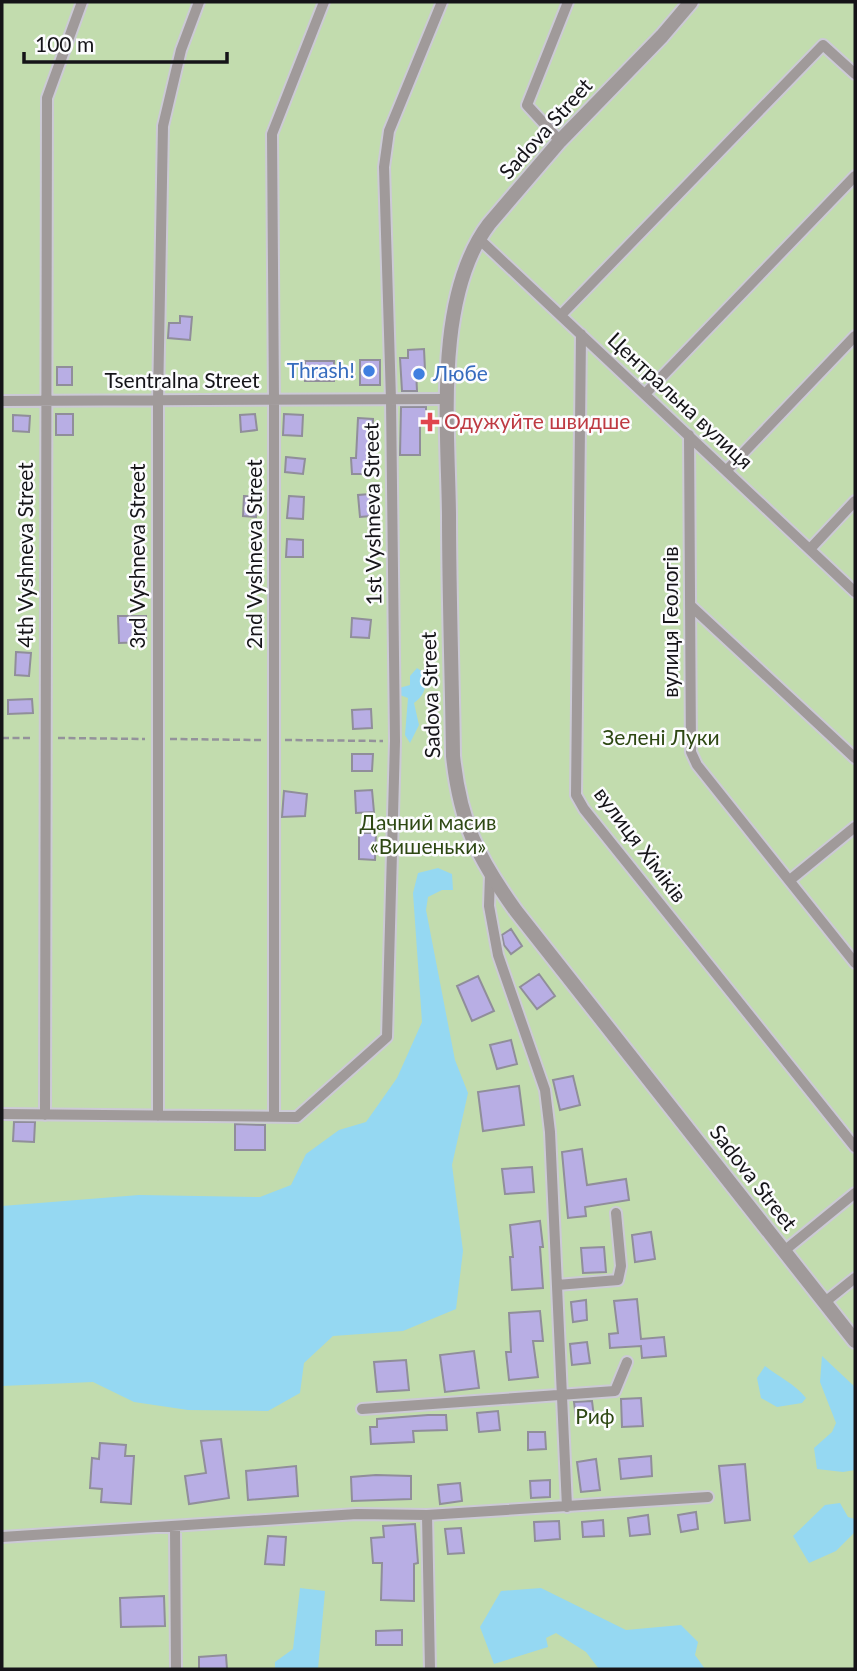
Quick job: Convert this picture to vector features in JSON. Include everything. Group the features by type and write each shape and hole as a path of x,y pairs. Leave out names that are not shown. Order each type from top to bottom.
{"street":[{"name":"4th Vyshneva Street","path":"45,1115 47,98 82,2"},
{"name":"3rd Vyshneva Street","path":"158,1116 158,401 163,126 181,50 199,2"},
{"name":"2nd Vyshneva Street","path":"274,1115 272,134 324,2"},
{"name":"1st Vyshneva Street","path":"274,1115 297,1117 387,1037 395,741 391,400 384,167 389,131 442,2"},
{"path":"560,141 527,105 568,2"},
{"name":"Sadova Street","path":"691,2 662,36 560,141 478,238 457,293 452,322 447,399 453,756 457,790 463,816 490,875 524,922 855,1341"},
{"path":"561,315 823,45 855,75"},
{"path":"645,394 855,176"},
{"name":"Центральна вулиця","path":"478,238 855,592"},
{"name":"вулиця Хіміків","path":"580,334 576,795 592,819 855,1147"},
{"path":"726,471 855,336"},
{"name":"Tsentralna Street","path":"2,401 447,399"},
{"name":"вулиця Геологів","path":"688,435 691,752 697,765 855,963"},
{"path":"810,549 855,501"},
{"path":"691,606 855,758"},
{"path":"790,880 855,827"},
{"path":"490,875 489,906 498,955 545,1090 550,1132 566,1507"},
{"path":"2,1114 274,1115"},
{"path":"784,1251 855,1192"},
{"path":"557,1284 618,1280 621,1266 616,1213"},
{"path":"825,1302 855,1278"},
{"path":"362,1409 615,1391 627,1362"},
{"path":"2,1537 357,1514 427,1515 708,1497"},
{"path":"427,1515 430,1669"},
{"path":"175,1527 176,1669"}],"path":[{"path":"2,737 395,741"}],"green space":[{"name":"Дачний масив «Вишеньки»","path":"2,2 855,2 855,1669 2,1669"}],"water":[{"path":"417,668 426,674 426,683 422,694 414,703 419,725 410,743 405,735 408,698 400,695 399,688 410,685 410,676"},
{"path":"438,868 452,874 453,890 442,890 428,897 426,910 455,1060 468,1093 452,1165 463,1251 456,1309 403,1331 333,1336 304,1363 300,1393 268,1411 188,1410 134,1402 93,1382 2,1386 2,1206 139,1195 260,1197 291,1185 306,1154 339,1130 366,1122 397,1078 422,1022 413,893 418,873"},
{"path":"822,1356 855,1387 855,1470 843,1472 817,1469 814,1448 832,1432 836,1423 820,1382"},
{"path":"765,1366 802,1393 806,1398 802,1403 777,1407 761,1398 757,1378"},
{"path":"840,1503 848,1517 855,1519 855,1532 836,1551 809,1563 793,1536 825,1505"},
{"path":"300,1588 325,1591 318,1669 275,1669 275,1662 293,1649"},
{"path":"541,1588 626,1630 681,1625 698,1642 695,1655 705,1669 599,1669 586,1652 556,1633 546,1638 548,1647 494,1664 480,1627 501,1591"}],"building":[{"path":"180,316 192,317 190,340 168,338 169,323 180,323"},
{"path":"424,349 425,370 416,370 417,391 402,391 400,358 408,358 408,350"},
{"path":"360,360 380,360 380,385 360,385"},
{"path":"305,361 334,361 334,381 305,381"},
{"path":"57,367 72,367 72,385 57,385"},
{"path":"401,407 426,407 426,418 420,419 420,455 400,455"},
{"path":"56,414 73,414 73,435 56,435"},
{"path":"255,414 257,430 241,432 240,415"},
{"path":"284,414 303,415 302,436 283,435"},
{"path":"13,415 30,416 29,432 13,431"},
{"path":"358,418 373,419 372,474 352,474 351,458 356,458"},
{"path":"286,457 305,459 303,474 285,472"},
{"path":"370,494 371,516 360,517 358,495"},
{"path":"244,496 258,497 256,517 243,516"},
{"path":"289,496 304,497 303,519 287,518"},
{"path":"287,539 303,540 303,557 286,557"},
{"path":"118,616 146,616 146,642 119,643"},
{"path":"352,618 371,620 369,638 351,637"},
{"path":"16,652 31,653 29,676 15,675"},
{"path":"32,699 33,713 8,714 8,700"},
{"path":"371,709 372,728 353,729 352,710"},
{"path":"352,754 373,754 372,771 352,771"},
{"path":"372,790 374,812 356,813 355,791"},
{"path":"284,791 307,794 305,816 282,817"},
{"path":"359,833 376,833 375,860 359,859"},
{"path":"511,929 522,946 511,954 504,945 502,935"},
{"path":"539,974 555,996 537,1009 520,987"},
{"path":"478,976 494,1011 472,1021 457,986"},
{"path":"511,1040 517,1064 497,1069 490,1045"},
{"path":"573,1076 580,1105 560,1110 553,1080"},
{"path":"519,1086 524,1125 483,1131 478,1092"},
{"path":"14,1122 35,1122 34,1142 13,1141"},
{"path":"235,1124 265,1125 265,1150 235,1150"},
{"path":"582,1149 587,1185 626,1179 629,1200 585,1207 586,1216 568,1218 562,1152"},
{"path":"532,1167 534,1192 505,1194 502,1169"},
{"path":"540,1221 543,1288 512,1290 510,1225"},
{"path":"651,1232 655,1259 635,1262 632,1235"},
{"path":"604,1247 606,1272 583,1273 581,1248"},
{"path":"637,1299 641,1339 664,1337 666,1356 642,1358 641,1346 610,1348 609,1334 618,1333 614,1301"},
{"path":"586,1300 587,1320 573,1322 571,1302"},
{"path":"540,1311 543,1341 533,1341 538,1377 509,1380 506,1352 511,1352 509,1313"},
{"path":"587,1342 590,1363 572,1365 570,1344"},
{"path":"474,1351 479,1388 445,1392 440,1355"},
{"path":"406,1360 409,1390 377,1392 374,1362"},
{"path":"641,1398 643,1426 622,1427 621,1399"},
{"path":"592,1401 594,1417 576,1419 574,1402"},
{"path":"498,1411 500,1430 479,1432 477,1413"},
{"path":"446,1415 447,1430 413,1431 414,1442 371,1444 370,1427 377,1427 377,1419"},
{"path":"528,1432 545,1432 546,1449 528,1450"},
{"path":"221,1439 229,1498 189,1504 185,1476 206,1473 201,1441"},
{"path":"100,1443 126,1445 125,1456 134,1456 131,1504 101,1502 102,1489 90,1488 92,1458 99,1459"},
{"path":"651,1456 652,1476 621,1479 619,1459"},
{"path":"596,1459 600,1490 581,1492 577,1462"},
{"path":"745,1464 750,1520 725,1523 719,1466"},
{"path":"296,1466 298,1496 248,1500 246,1471"},
{"path":"411,1476 411,1499 352,1501 351,1477"},
{"path":"550,1480 550,1497 531,1498 530,1481"},
{"path":"460,1483 462,1501 440,1504 438,1485"},
{"path":"696,1512 698,1529 681,1532 678,1515"},
{"path":"648,1515 650,1534 630,1536 628,1518"},
{"path":"603,1520 604,1536 583,1537 582,1522"},
{"path":"559,1521 560,1539 535,1541 534,1522"},
{"path":"415,1524 418,1563 414,1564 414,1601 381,1600 382,1563 373,1563 371,1538 384,1537 383,1526"},
{"path":"461,1528 464,1553 448,1554 445,1529"},
{"path":"268,1536 286,1537 284,1565 265,1564"},
{"path":"164,1596 165,1626 121,1627 120,1598"},
{"path":"402,1630 402,1645 376,1645 376,1631"},
{"path":"226,1655 227,1669 199,1669 199,1657"}],"place":[{"name":"Thrash!","path":"369,371"},
{"name":"Любе","path":"419,374"},
{"name":"Одужуйте швидше","path":"430,422"}],"park label":[{"name":"Зелені Луки","path":"661,738"},
{"name":"Риф","path":"595,1417"}]}
